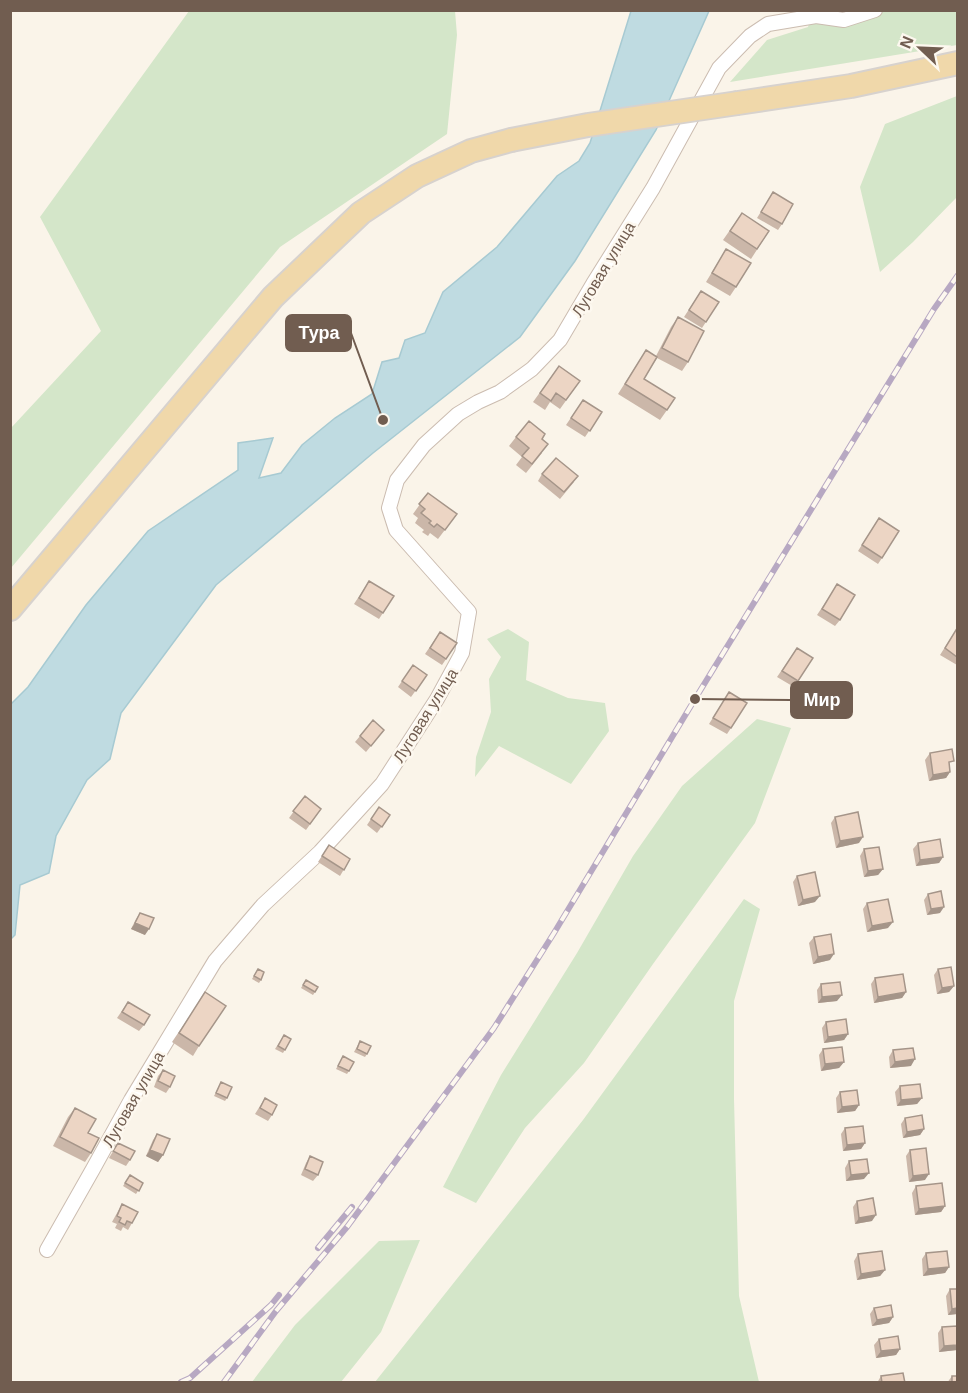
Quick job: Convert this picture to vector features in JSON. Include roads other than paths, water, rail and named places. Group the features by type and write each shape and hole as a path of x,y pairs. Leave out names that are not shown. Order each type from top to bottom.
{"main road":[{"path":"10,609 273,297 361,213 417,176 471,151 511,140 588,125 851,86 957,63"}],"street":[{"name":"Луговая улица","path":"47,1250 130,1100 215,961 263,905 320,852 382,784 437,699 462,653 470,612 396,530 389,508 397,480 424,445 458,414 500,392 532,369 560,340 652,188 718,68 750,36 768,24 816,16 843,20 875,10"}],"water":[{"path":"631,11 709,11 656,130 575,261 520,337 373,453 216,585 121,713 110,759 87,780 56,836 49,873 20,885 15,935 11,939 11,704 28,687 86,605 148,531 238,470 238,443 273,438 259,478 281,473 302,445 335,418 372,394 382,362 399,358 405,340 425,333 443,292 497,247 557,176 579,161 590,143"}],"railway":[{"path":"224,1382 276,1311 347,1227 494,1028 934,309 958,275"},
{"path":"318,1248 352,1207"},
{"path":"181,1382 190,1378 271,1305 279,1295"}],"place":[{"name":"Тура","path":"383,420"},
{"name":"Мир","path":"695,699"}]}
